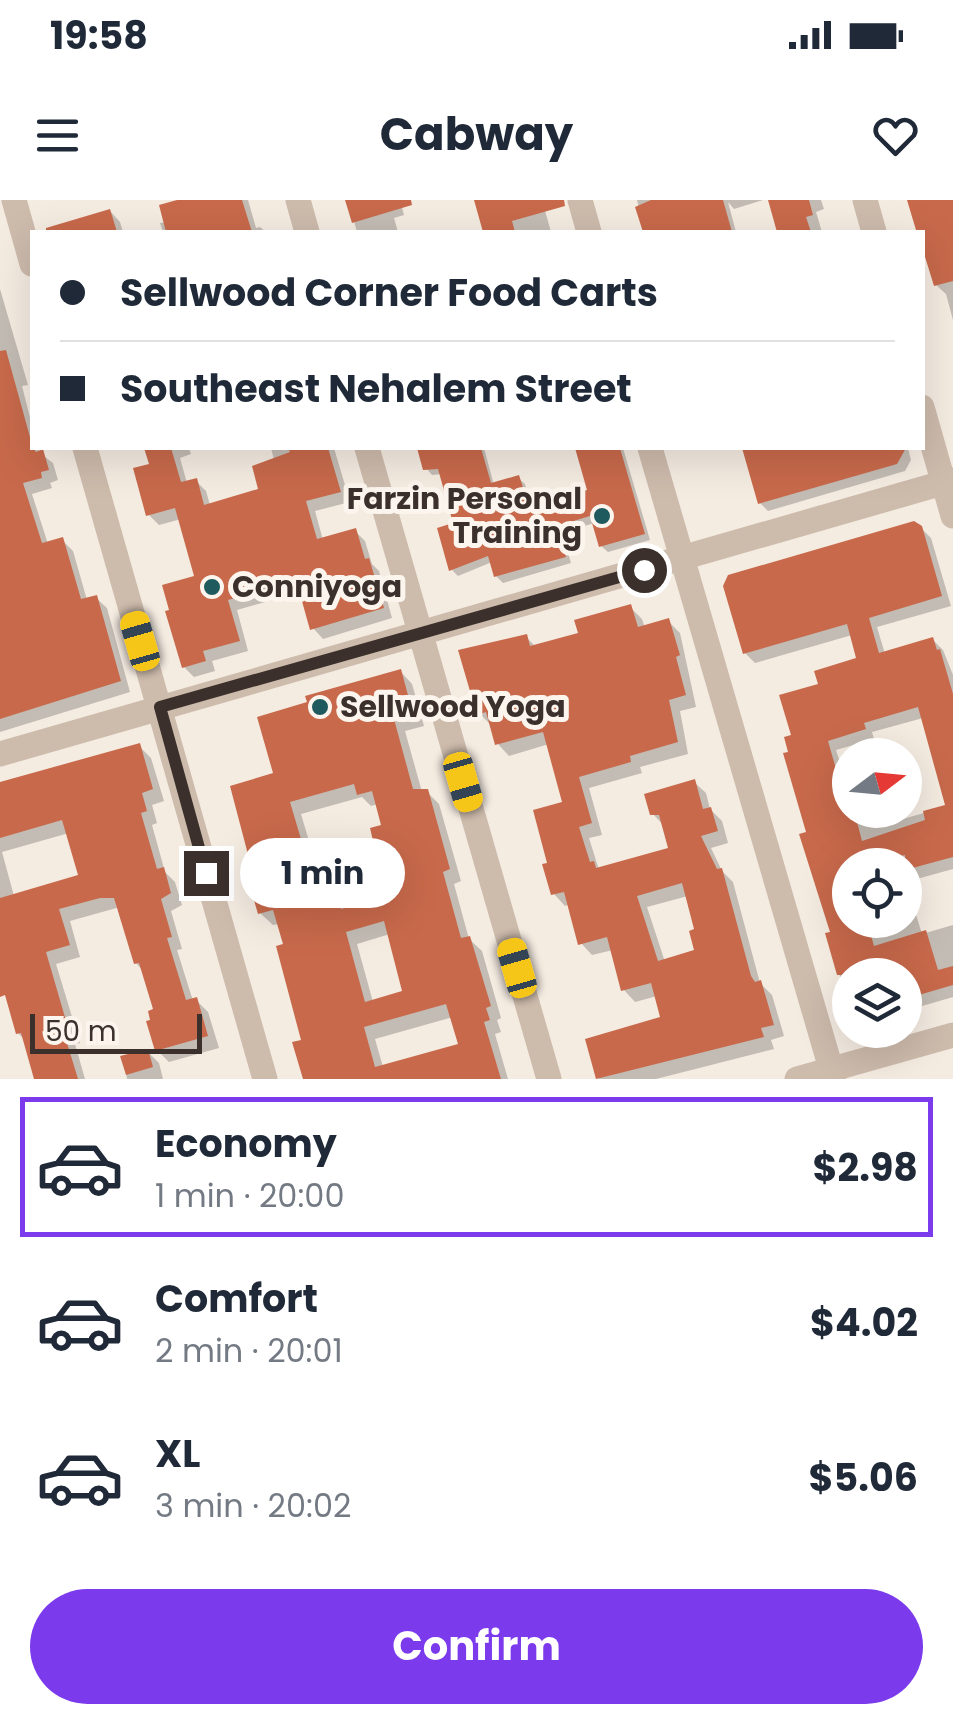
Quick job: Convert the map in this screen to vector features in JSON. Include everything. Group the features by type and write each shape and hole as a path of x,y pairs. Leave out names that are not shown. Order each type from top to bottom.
{"street":[{"path":"14,200 30,257"},
{"path":"298,200 306,230"},
{"path":"580,200 588,230"},
{"path":"865,200 873,230"},
{"path":"925,416 948,481 953,516"},
{"path":"86,450 266,1079"},
{"path":"369,450 549,1079"},
{"path":"651,450 832,1074"},
{"path":"0,754 948,481"},
{"path":"797,1079 832,1074 953,1035"}],"building":[{"path":"177,200 242,200 251,230 165,230 159,205"},
{"path":"345,200 411,200 412,205 352,223"},
{"path":"474,200 564,200 565,206 512,221 514,230 482,230"},
{"path":"651,200 723,200 731,230 642,230 635,207"},
{"path":"768,200 809,200 813,215 806,217 810,230 776,230"},
{"path":"907,200 953,200 953,281 934,286 925,257 925,230 916,230"},
{"path":"110,209 116,230 46,230"},
{"path":"6,350 30,437 30,450 43,450 49,470 41,472 42,478 23,483 42,543 63,537 81,599 97,595 121,681 0,719 0,351"},
{"path":"145,450 172,450 181,482 197,478 204,505 258,489 252,466 289,450 329,450 341,492 306,501 317,539 356,528 384,608 310,630 295,576 228,600 240,641 203,651 206,661 182,668 165,611 169,610 162,585 194,576 175,508 146,516 133,468 149,464"},
{"path":"418,450 482,450 491,483 519,475 526,497 544,492 549,509 585,498 583,491 587,490 576,450 621,450 645,534 599,547 590,516 557,526 566,557 494,577 488,556 449,571 437,528 453,523 438,469 423,470"},
{"path":"743,450 905,450 897,464 758,504"},
{"path":"914,521 922,526 942,596 869,618 879,653 933,637 937,650 940,649 953,694 953,857 922,865 922,848 832,848 832,938 872,938 874,946 900,938 922,938 922,931 926,930 938,970 953,966 953,985 922,994 922,958 832,958 825,933 830,932 799,834 806,832 783,753 788,752 784,737 791,735 779,695 818,684 814,671 856,658 847,624 743,654 723,586 728,575"},
{"path":"631,604 638,627 669,618 686,695 669,700 678,742 630,756 631,762 579,777 592,823 579,827 590,862 594,861 596,868 668,848 659,815 650,815 644,794 695,779 703,809 711,807 718,831 701,836 717,869 722,868 751,976 755,982 761,980 774,1025 761,1028 764,1037 596,1079 585,1039 660,1017 651,983 621,991 607,937 578,945 564,892 551,895 533,810 562,802 543,732 495,745 486,712 477,715 458,650 527,634 530,646 578,633 574,620","holes":["682,883 694,929 689,931 694,950 658,961 637,896"]},
{"path":"401,669 413,714 394,719 413,789 428,789 450,869 443,872 461,938 470,936 491,1006 486,1008 490,1020 484,1022 501,1079 303,1079 292,1042 301,1040 276,946 283,944 273,910 258,914 249,883 255,881 230,786 273,773 257,717 307,702 305,696","holes":["354,784 357,795 372,791 381,825 370,828 386,896 341,909 336,890 308,898 296,848 303,846 290,802","384,921 402,991 365,1002 346,932","446,1004 458,1044 375,1067 364,1027"]},
{"path":"140,743 153,789 142,793 147,811 141,813 157,869 164,867 171,893 161,899 172,937 167,938 186,1000 197,997 208,1036 155,1051 146,1021 150,1020 148,1011 153,1009 139,963 134,964 114,898 100,898 59,909 70,945 46,952 69,1031 64,1033 78,1079 34,1079 21,1033 16,1034 5,995 0,997 0,898 78,875 62,820 0,838 0,782"},
{"path":"148,1049 153,1067 126,1075 120,1056"}],"place":[{"name":"Farzin Personal Training","path":"602,516"},
{"name":"Conniyoga","path":"212,587"},
{"name":"Sellwood Yoga","path":"320,707"}],"route":[{"path":"206,873 160,707 644,570"}]}
